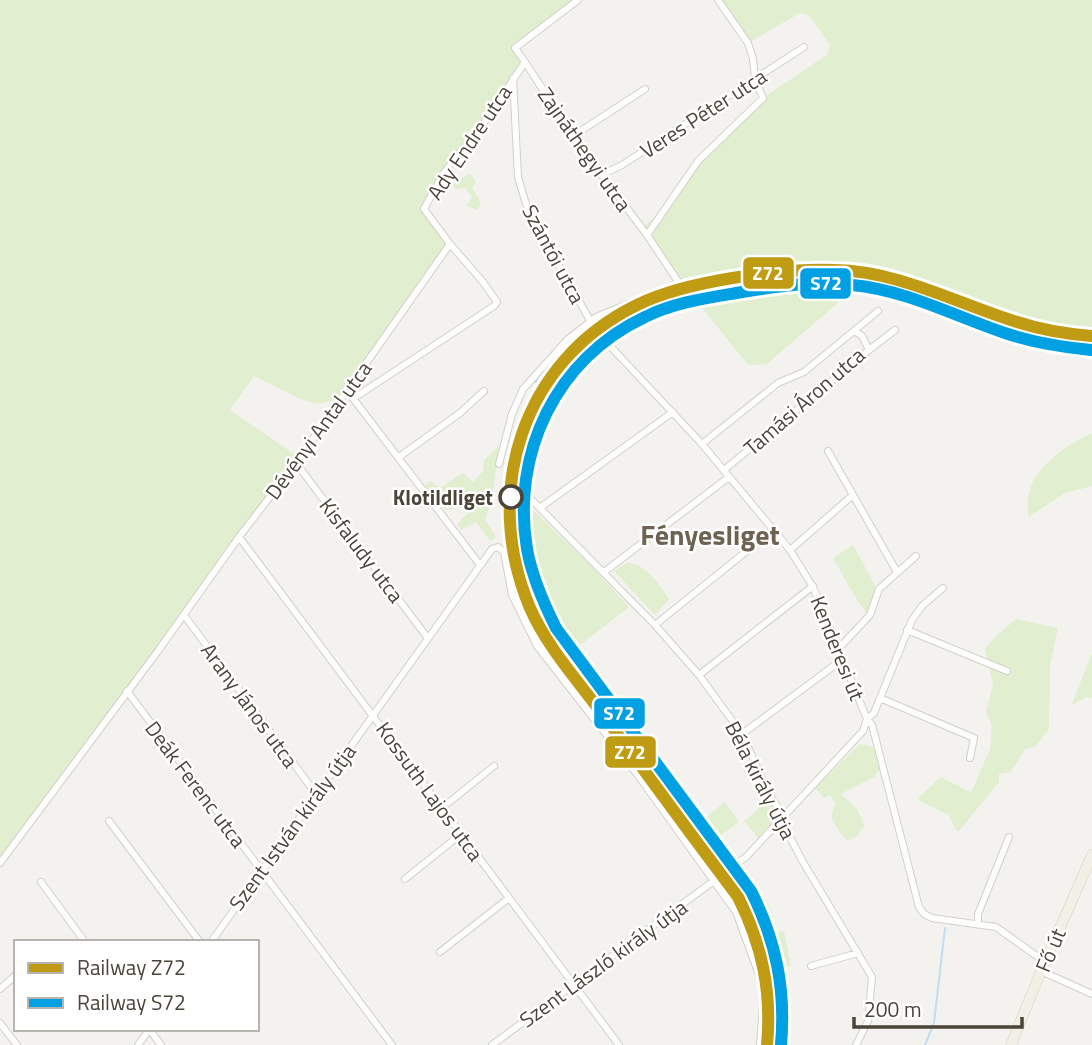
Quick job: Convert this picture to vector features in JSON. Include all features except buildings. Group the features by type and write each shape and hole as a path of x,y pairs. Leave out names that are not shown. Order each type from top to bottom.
{"main road":[{"name":"Fő út","path":"1012,1045 1092,855"}],"street":[{"path":"525,62 515,48 578,0"},
{"path":"647,235 698,161 764,98 755,79 748,43 718,0"},
{"name":"Veres Péter utca","path":"601,175 622,165 804,47"},
{"name":"Ady Endre utca","path":"354,398 494,306 496,298 424,209 443,174 487,119 525,62"},
{"name":"Zajnáthegyi utca","path":"525,62 573,136 647,235 679,283 589,321"},
{"name":"Szántói utca","path":"513,78 518,177 526,204 589,321"},
{"path":"573,136 645,89"},
{"path":"501,96 513,104"},
{"name":"Dévényi Antal utca","path":"127,691 296,463 450,244"},
{"path":"702,444 778,383 804,372 878,311"},
{"path":"499,464 512,414 523,389 568,339 589,321"},
{"name":"Kenderesi út","path":"589,321 623,362 702,444 774,529 813,586 867,719 872,725 919,907 924,914 932,918 996,927 1043,967 1092,993"},
{"path":"869,350 895,330"},
{"name":"Tamási Áron utca","path":"724,470 869,350 862,336 854,331"},
{"path":"347,390 480,565"},
{"path":"399,457 460,413 484,391"},
{"path":"541,507 673,412"},
{"path":"828,451 897,572"},
{"name":"Kisfaludy utca","path":"296,463 427,637"},
{"path":"604,572 729,477"},
{"name":"Béla király útja","path":"520,488 655,625 699,675 742,734 803,862 870,972 873,983 868,1021 856,1045"},
{"path":"790,550 853,495"},
{"path":"655,625 774,529"},
{"name":"Kossuth Lajos utca","path":"239,537 619,1045"},
{"name":"Szent István király útja","path":"212,940 493,548 500,548 505,555 512,595 537,646 715,881"},
{"path":"839,648 870,615 879,589 916,556"},
{"path":"699,675 813,586"},
{"path":"876,739 863,731 867,719 874,713 907,630 922,606 943,588"},
{"name":"Arany János utca","path":"184,615 316,794"},
{"path":"907,630 1007,671"},
{"path":"742,734 843,659"},
{"path":"0,863 127,691"},
{"name":"Deák Ferenc utca","path":"127,691 392,1045"},
{"path":"880,698 975,738 970,758"},
{"name":"Szent László király útja","path":"492,1045 746,857 863,731"},
{"path":"442,808 494,766"},
{"path":"109,821 198,940"},
{"path":"405,878 461,834"},
{"path":"978,924 978,914 1009,837"},
{"path":"715,881 736,912 761,980 763,1006 760,1045"},
{"path":"41,882 84,940"},
{"path":"440,953 509,898"},
{"path":"811,966 858,953"},
{"path":"0,989 14,977"},
{"path":"0,1023 3,1032 17,1045"}],"green space":[{"path":"0,0 578,0 516,48 525,62 443,174 424,208 450,244 341,399 316,404 254,376 230,410 300,458 0,863"},
{"path":"718,0 1092,0 1092,331 1023,320 910,274 868,263 842,261 789,264 686,284 679,283 644,227 652,219 655,222 698,161 763,98 828,54 830,45 809,15 800,13 748,43"},
{"path":"470,173 476,182 472,187 481,203 477,210 467,206 472,197 465,188 456,189 452,185"},
{"path":"780,276 827,279 853,290 767,364 748,365 690,293 721,285"},
{"path":"1092,433 1092,486 1065,493 1029,517 1031,488 1045,465 1067,447"},
{"path":"499,446 492,501 485,519 496,537 490,541 476,522 461,530 457,524 467,514 461,507 446,510 425,485 431,481 440,488 463,473 473,482 483,471 484,460"},
{"path":"517,500 525,502 629,607 566,656 543,620 529,588 516,532 513,504"},
{"path":"853,545 877,589 867,614 833,558"},
{"path":"628,562 647,571 669,599 655,615 614,571"},
{"path":"1016,619 1058,628 1050,665 1049,729 1035,747 1025,749 1011,772 999,774 999,782 957,831 948,815 918,798 941,777 972,791 990,749 992,727 986,712 993,684 985,649"},
{"path":"1092,653 1092,698 1086,697 1071,706"},
{"path":"860,744 876,748 882,770 876,773 876,776 841,794 857,809 865,825 857,836 847,841 831,817 835,804 830,795 824,798 815,788"},
{"path":"771,798 779,816 758,838 744,821"},
{"path":"725,802 739,822 712,842 699,823"},
{"path":"754,881 772,911 760,918 742,888"},
{"path":"784,931 791,966 773,970 766,935"}],"waterway":[{"path":"535,382 544,378 585,332"},
{"path":"925,1045 934,1023 945,928"}],"rail line":[{"name":"Z72","path":"767,1045 768,1006 763,969 753,933 738,897 564,664 530,608 516,564 510,520 512,476 522,434 540,395 565,360 597,329 637,305 657,297 734,278 788,271 858,272 902,281 1031,326 1092,336"},
{"name":"S72","path":"781,1045 782,1004 777,966 767,928 751,891 556,628 538,589 527,549 524,513 526,478 534,444 547,413 564,384 587,357 614,335 645,317 692,301 783,286 852,285 892,292 1018,337 1091,350"}],"place":[{"name":"Klotildliget","path":"511,497"}],"district":[{"name":"Fényesliget","path":"710,534"}]}
